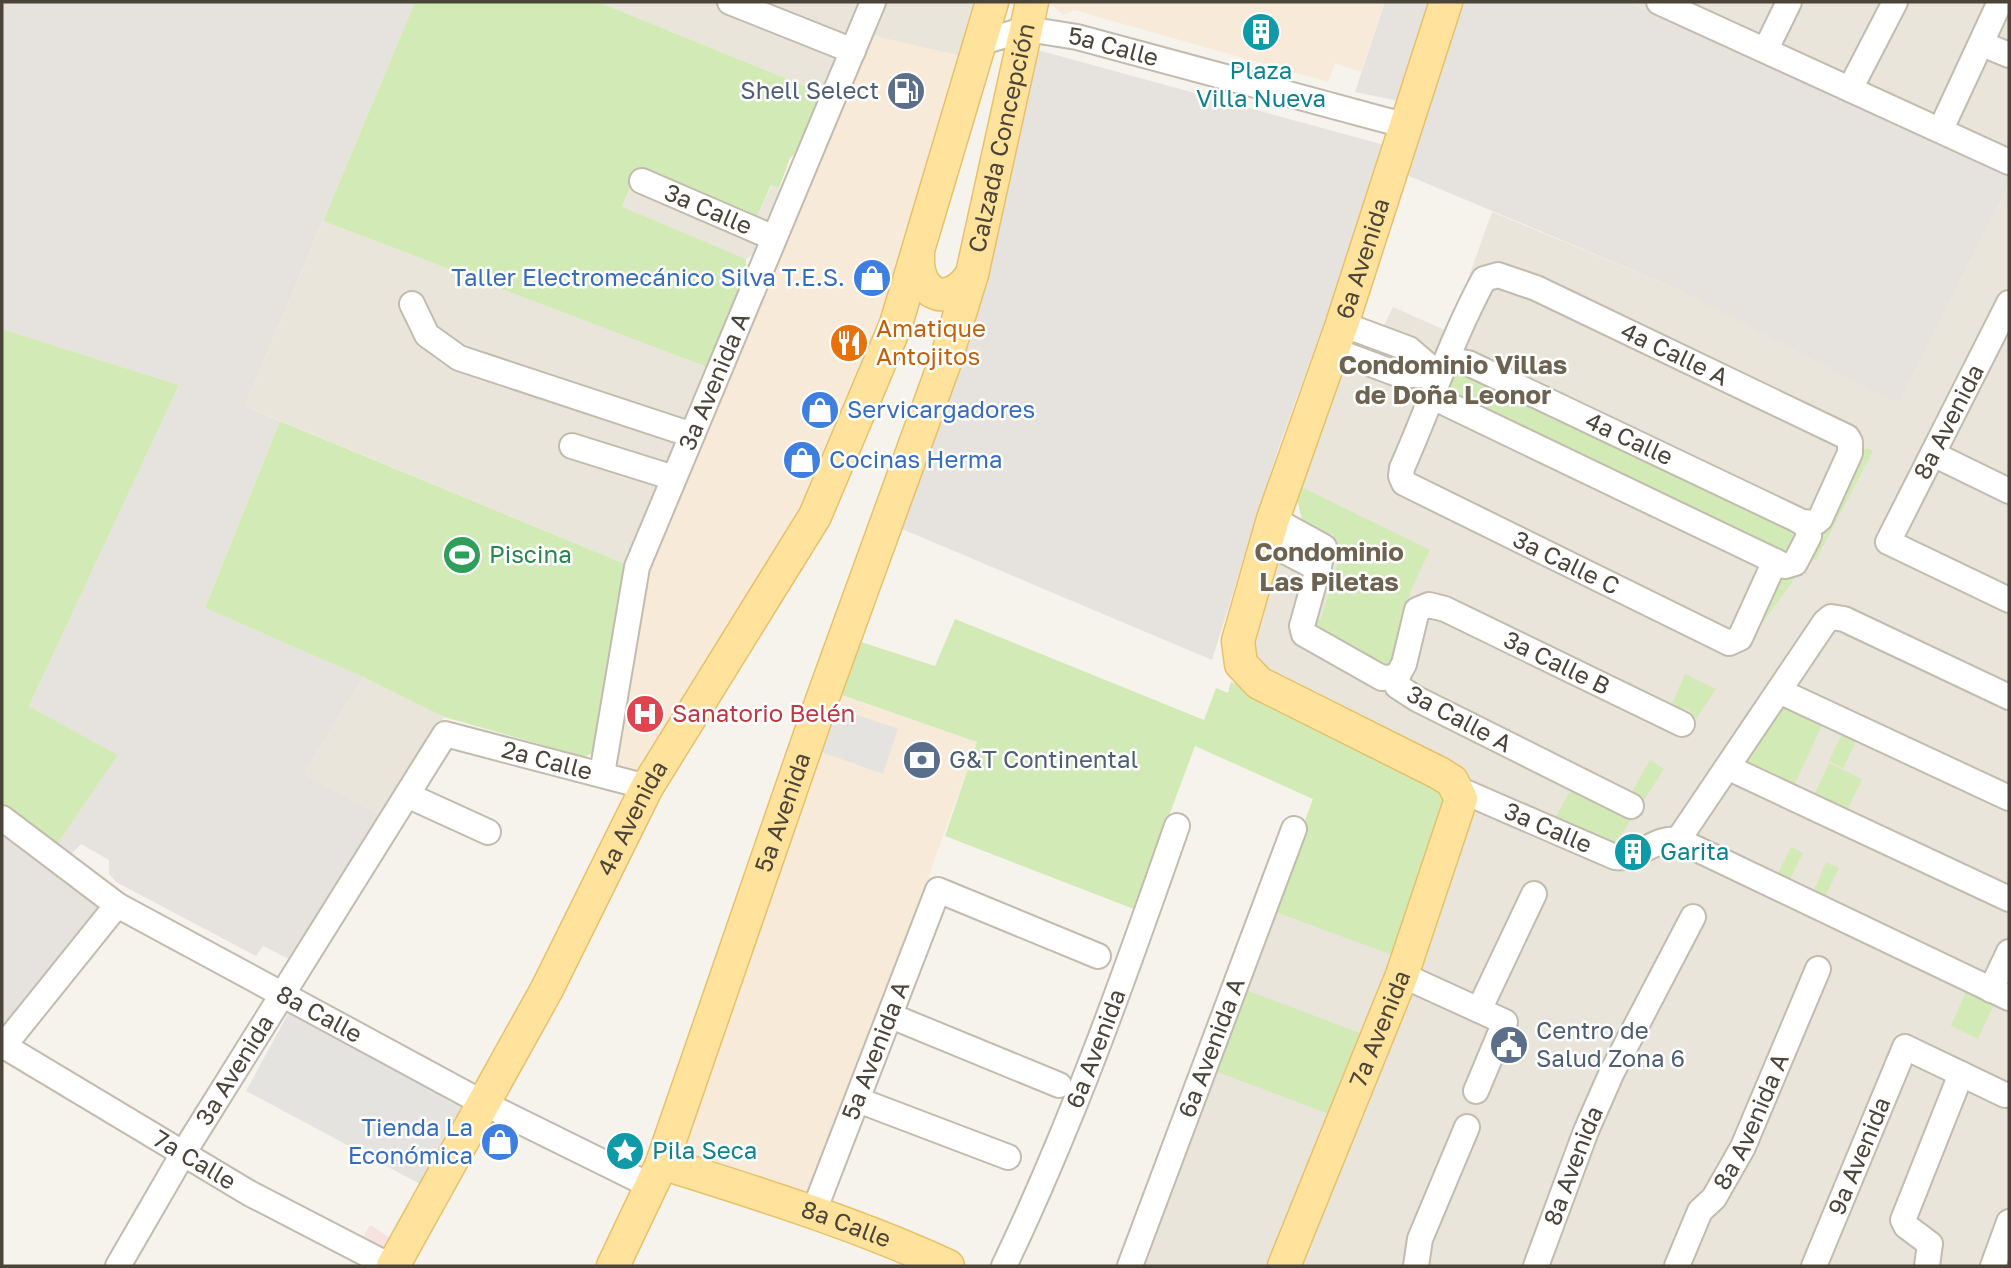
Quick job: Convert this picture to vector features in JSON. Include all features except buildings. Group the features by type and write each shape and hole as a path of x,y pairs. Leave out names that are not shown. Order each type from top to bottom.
{"main road":[{"name":"6a Avenida","path":"1247,673 1239,657 1238,641 1270,531 1447,2"},
{"name":"Calzada Concepción","path":"918,256 988,14"},
{"name":"Calzada Concepción","path":"972,275 1029,15"},
{"path":"918,256 919,279 931,292 940,294 957,290 972,275"},
{"name":"4a Avenida","path":"391,1266 547,989 647,787 815,516 896,324 918,256"},
{"name":"5a Avenida","path":"613,1266 656,1175 822,700 891,516 972,275"},
{"path":"896,324 916,312 932,313 945,323 951,339"},
{"name":"3a Calle","path":"1247,673 1269,690 1440,773 1458,789"},
{"name":"7a Avenida","path":"1284,1266 1402,975 1460,808 1458,789"},
{"name":"8a Calle","path":"656,1175 814,1211 874,1233 948,1266"}],"street":[{"path":"730,2 853,51"},
{"name":"3a Avenida A","path":"602,774 637,567 873,2"},
{"path":"1658,2 2009,162"},
{"path":"1766,49 1789,2"},
{"path":"1850,89 1895,2"},
{"path":"1941,129 2001,2"},
{"path":"2001,2 2009,15"},
{"name":"5a Calle","path":"988,14 1029,15 1077,37 1407,126"},
{"path":"1982,44 2009,55"},
{"name":"3a Calle","path":"642,181 774,238"},
{"name":"4a Calle A","path":"1440,378 1482,282 1493,275 1512,278 1843,435 1850,442 1850,453 1819,519 1805,525"},
{"name":"8a Avenida","path":"2009,303 1888,542 2009,600"},
{"path":"412,304 426,335 459,358 692,435"},
{"name":"4a Calle","path":"1337,337 1400,374 1440,378"},
{"name":"4a Calle","path":"1440,378 1455,361 1468,363 1805,525"},
{"name":"4a Calle","path":"1440,378 1445,403 1784,563"},
{"name":"3a Calle C","path":"1440,378 1402,468 1402,479 1413,489 1732,643 1740,638 1784,563"},
{"path":"572,446 674,478"},
{"path":"1933,454 2009,491"},
{"path":"1784,563 1806,542 1805,525"},
{"name":"3a Calle A","path":"1270,531 1322,558 1302,629 1309,639 1382,678 1398,677 1397,686 1417,699 1631,806"},
{"name":"3a Calle B","path":"1398,677 1404,664 1417,610 1429,605 1458,615 1682,724"},
{"path":"2009,696 1834,617 1825,622 1678,840 2000,994 2009,952"},
{"path":"1779,691 2009,798"},
{"name":"2a Calle","path":"445,734 647,787"},
{"name":"3a Avenida","path":"118,1266 184,1152 445,734"},
{"path":"1729,768 2009,899"},
{"name":"3a Calle","path":"1458,789 1620,858 1668,839 1678,840"},
{"path":"407,795 488,831"},
{"name":"8a Calle","path":"2,818 117,905 483,1103 656,1175"},
{"name":"6a Avenida","path":"1004,1266 1085,1077 1128,967 1177,826"},
{"name":"6a Avenida A","path":"1130,1266 1294,829"},
{"name":"5a Avenida A","path":"814,1211 938,890 1098,956"},
{"path":"1479,1010 1534,894"},
{"path":"3,1047 117,905"},
{"name":"8a Avenida","path":"1536,1266 1586,1131 1612,1072 1693,917"},
{"name":"8a Avenida A","path":"1677,1266 1700,1211 1714,1198 1743,1147 1818,969"},
{"path":"1402,975 1505,1022 1476,1091"},
{"path":"891,1016 1059,1085"},
{"name":"7a Calle","path":"3,1047 249,1193 391,1266"},
{"name":"9a Avenida","path":"1814,1266 1905,1047 1961,1074"},
{"path":"1929,1259 1925,1238 1906,1226 1903,1220 1961,1074 2005,1095"},
{"path":"858,1100 1008,1157"},
{"path":"1416,1266 1420,1239 1466,1126"},
{"path":"1993,1266 2009,1222"}],"shaded area":[{"path":"2,2 415,2 245,406 280,421 205,608 363,677 304,774 380,815 291,960 263,946 256,956 116,882 109,874 109,860 81,844 69,856 56,846 118,755 29,706 179,385 2,329"},
{"path":"598,2 980,2 966,57 824,94"},
{"name":"Plaza Villa Nueva","path":"1049,2 1385,2 1361,72 1335,63 1328,82 1074,10 1063,15"},
{"path":"1385,2 1438,2 1404,102 1355,92"},
{"path":"1461,2 1627,2 2009,174 2009,184 1898,403 1668,285 1402,173"},
{"path":"1627,2 2009,2 2009,174 1825,91"},
{"path":"871,35 966,57 885,308 813,495 643,774 612,766 642,572"},
{"path":"1034,49 1388,146 1277,452 1212,660 902,529 967,346"},
{"path":"638,170 756,219 772,185 787,192 763,247 746,259 622,208"},
{"path":"2009,184 2009,1266 1137,1266 1313,799 1216,688 1228,693 1231,682 1437,784 1476,798 1640,874 1614,845 1472,781 1271,674 1246,649 1271,561 1290,567 1303,523 1293,483 1333,366 1363,368 1393,307 1449,332 1492,212 1668,285 1898,402"},
{"path":"323,221 712,369 630,566 245,406"},
{"path":"363,677 444,717 380,815 304,774"},
{"path":"841,695 977,742 811,1203 678,1157"},
{"path":"836,708 898,729 883,774 821,752"},
{"path":"2,832 94,895 103,910 2,1033"},
{"path":"289,1012 463,1106 420,1184 246,1091"},
{"path":"370,1225 394,1240 381,1262 357,1247"}],"green space":[{"path":"415,2 598,2 824,94 802,149 790,158 779,188 771,185 756,219 638,170 622,207 746,259 747,283 712,369 323,221"},
{"path":"2,329 179,385 29,706 118,755 56,846 2,807"},
{"path":"1456,368 1801,527 1793,557 1453,399 1446,386"},
{"path":"280,421 630,566 599,749 585,757 444,717 363,677 205,608"},
{"path":"1868,448 1873,451 1816,560 1813,559 1813,548 1860,451"},
{"path":"1293,483 1430,550 1411,590 1394,664 1387,670 1311,632 1314,611 1320,621 1342,549 1331,541 1334,534 1317,533 1303,523"},
{"path":"1778,573 1795,578 1746,646"},
{"path":"955,619 1204,720 1216,688 1228,693 1231,682 1437,784 1447,797 1395,956 1273,911 1313,799 1195,746 1134,909 945,836 977,742 839,694 858,641 935,666"},
{"path":"1685,674 1716,689 1696,719 1689,709 1670,708"},
{"path":"1778,703 1825,719 1792,790 1742,761"},
{"path":"1844,730 1858,737 1843,768 1829,761"},
{"path":"1650,760 1664,769 1640,806 1632,792"},
{"path":"1829,763 1862,779 1846,813 1813,797"},
{"path":"1572,788 1633,817 1614,845 1555,818"},
{"path":"1791,847 1803,853 1786,887 1774,881"},
{"path":"1826,862 1839,868 1823,902 1811,897"},
{"path":"1967,989 1995,1002 1978,1039 1951,1026"},
{"path":"1246,990 1365,1035 1334,1116 1215,1071"}],"water":[{"name":"Piscina","path":"461,544 475,550 476,560 454,566 448,560 450,547"}],"place":[{"name":"Plaza Villa Nueva","path":"1261,32"},
{"name":"Shell Select","path":"906,91"},
{"name":"Taller Electromecánico Silva T.E.S.","path":"872,278"},
{"name":"Amatique Antojitos","path":"849,343"},
{"name":"Servicargadores","path":"820,410"},
{"name":"Cocinas Herma","path":"802,460"},
{"name":"Piscina","path":"462,555"},
{"name":"Sanatorio Belén","path":"645,714"},
{"name":"G&T Continental","path":"922,760"},
{"name":"Garita","path":"1633,852"},
{"name":"Centro de Salud Zona 6","path":"1509,1045"},
{"name":"Tienda La Económica","path":"500,1142"},
{"name":"Pila Seca","path":"625,1151"}],"district":[{"name":"Condominio Villas de Doña Leonor","path":"1453,380"},
{"name":"Condominio Las Piletas","path":"1329,567"}]}
